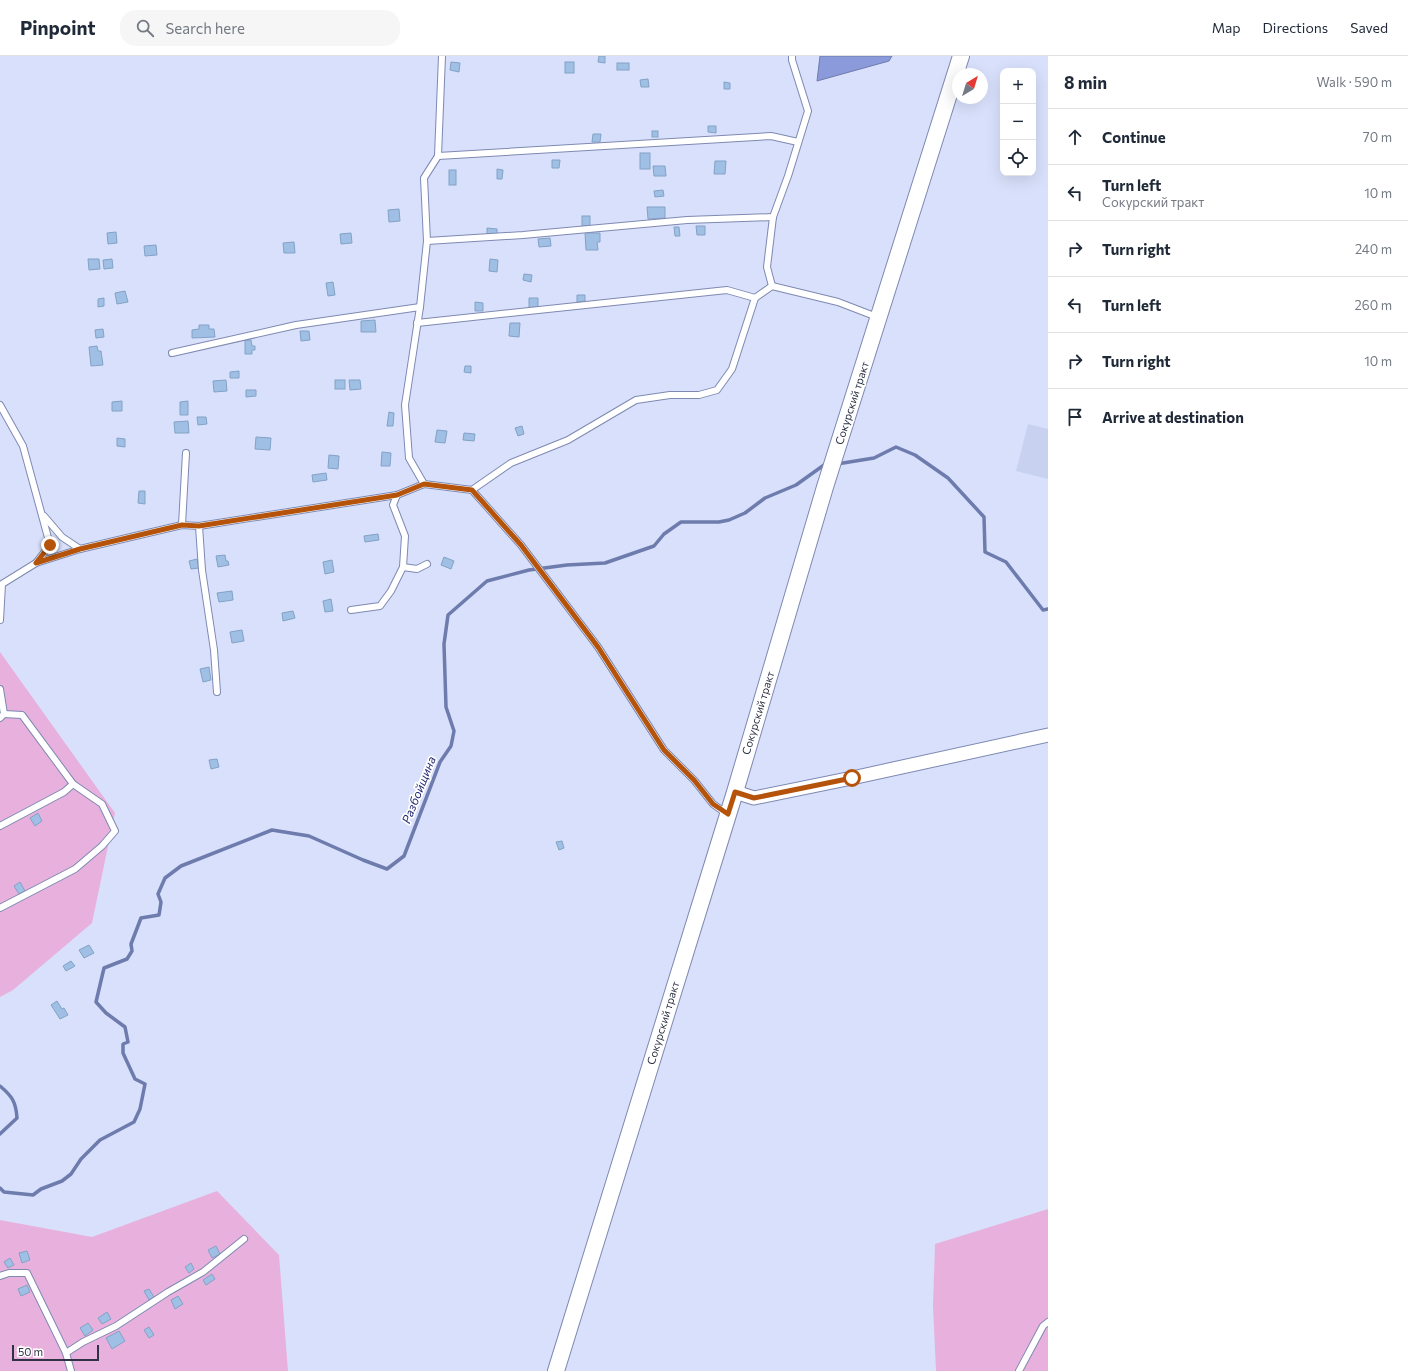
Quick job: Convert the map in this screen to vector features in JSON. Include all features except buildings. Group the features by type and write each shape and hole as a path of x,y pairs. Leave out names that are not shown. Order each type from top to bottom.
{"street":[{"name":"Сокурский тракт","path":"556,1371 735,792 825,487 961,56"},
{"path":"735,792 754,798 1048,735"}],"lane":[{"path":"424,484 409,458 405,405 420,307 427,241 424,178 438,156 442,56"},
{"path":"772,286 767,267 773,217 788,176 808,111 792,56"},
{"path":"438,156 771,136 798,142"},
{"path":"427,241 524,235 687,220 773,217"},
{"path":"472,490 511,463 568,440 636,400 670,395 699,395 717,390 732,369 755,298 772,286 838,302 879,318"},
{"path":"417,323 727,290 755,298"},
{"path":"172,353 296,325 420,307"},
{"path":"0,405 23,446 50,545 36,563"},
{"path":"182,525 186,453"},
{"path":"0,620 1,584 36,563 80,549 182,525 199,526 397,495 424,484 472,490 521,545 598,647 664,750 694,780 713,804 728,814"},
{"path":"351,610 380,606 391,591 404,567 405,536 393,505 397,495"},
{"path":"43,515 62,537 80,549"},
{"path":"199,526 202,570 214,650 217,692"},
{"path":"404,567 417,569 427,564"},
{"path":"0,689 2,716 22,715 72,784 102,804 115,831 102,846 75,869 0,908"},
{"path":"0,826 64,792 72,784"},
{"path":"66,1353 83,1342 116,1326 168,1292 203,1272 244,1239"},
{"path":"0,1276 9,1273 28,1273 66,1353 71,1371"},
{"path":"1019,1371 1043,1326 1048,1322"}],"shaded area":[{"path":"1028,424 1048,429 1048,479 1016,471"},
{"path":"0,652 115,813 92,923 13,990 0,997"},
{"path":"217,1191 279,1255 288,1371 0,1371 0,1220 92,1237"},
{"path":"1048,1209 1048,1371 936,1371 933,1306 935,1244"}],"water":[{"path":"820,56 892,56 889,61 817,81"}],"waterway":[{"name":"Разбойщина","path":"837,464 874,458 896,447 915,455 948,478 984,517 985,552 1006,562 1043,610 1048,609"},
{"name":"Разбойщина","path":"0,1188 4,1192 33,1195 41,1189 62,1181 71,1174 81,1159 100,1140 134,1122 140,1109 145,1084 135,1079 123,1053 123,1044 128,1042 125,1027 106,1013 96,1002 104,968 127,959 132,951 131,944 141,918 159,915 161,902 158,894 165,878 181,866 272,830 309,836 387,869 404,856 440,762 451,746 454,731 446,707 444,644 448,615 487,581 529,570 567,565 605,563 654,546 664,534 681,522 719,522 729,520 745,513 765,498 796,485 824,465 827,465"},
{"name":"Разбойщина","path":"0,1086 13,1100 17,1118 0,1134"}],"route":[{"path":"50,545 36,563 80,549 182,525 199,526 397,495 424,484 472,490 521,545 598,647 664,750 694,780 713,804 728,814 735,792 754,798 852,778"}]}
